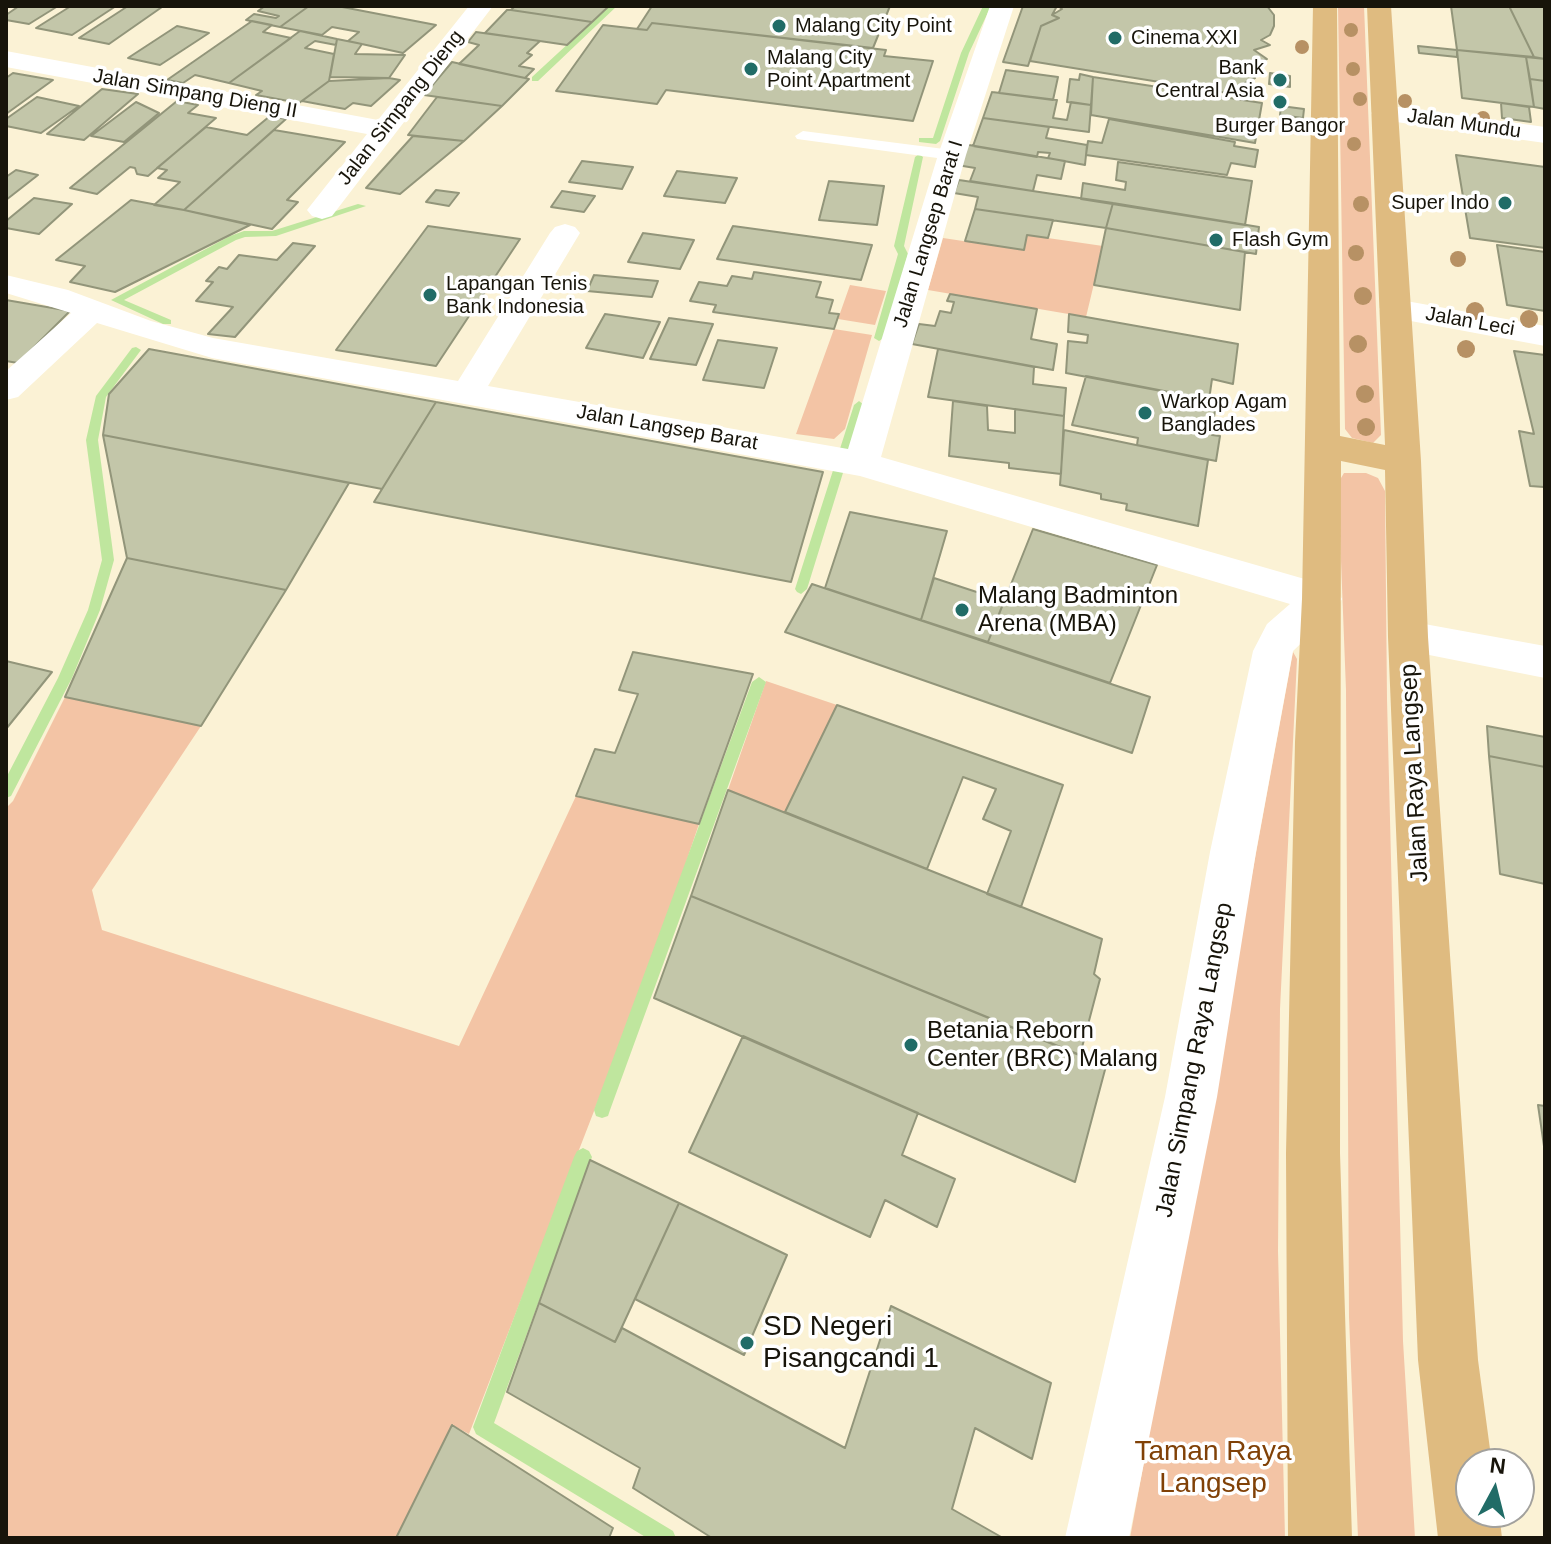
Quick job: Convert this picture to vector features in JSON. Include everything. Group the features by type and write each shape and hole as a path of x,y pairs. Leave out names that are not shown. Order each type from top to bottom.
{"main road":[{"path":"1320,1538 1313,1153 1317,742 1322,599 1325,6"},
{"name":"Jalan Raya Langsep","path":"1379,6 1403,461 1408,637 1448,1360 1470,1538"},
{"path":"1323,445 1403,461"}],"street":[{"name":"Jalan Langsep Barat I","path":"845,461 1002,6"},
{"name":"Jalan Simpang Dieng","path":"322,210 384,129 468,9"},
{"name":"Jalan Simpang Dieng II","path":"6,59 384,129"},
{"name":"Jalan Mundu","path":"1384,113 1545,135"},
{"path":"468,392 565,233"},
{"name":"Jalan Langsep Barat","path":"6,284 57,297 91,312 212,348 845,461 1322,599"},
{"name":"Jalan Leci","path":"1395,309 1545,336"},
{"path":"6,389 91,312"},
{"name":"Jalan Simpang Raya Langsep","path":"1097,1538 1191,1097 1237,829 1273,651 1281,635 1322,599"},
{"path":"1408,637 1545,662"}],"lane":[{"path":"803,136 952,155"}],"green space":[{"path":"1338,6 1364,6 1381,435 1373,443 1352,438 1345,429"},
{"path":"1027,235 1103,246 1086,317 928,290 943,238 1023,250"},
{"path":"850,285 886,291 875,325 838,319"},
{"path":"834,329 872,335 845,429 834,439 796,434"},
{"path":"1344,473 1366,473 1378,478 1385,491 1387,699 1403,1341 1415,1538 1358,1538 1349,1317 1346,690 1338,483"},
{"name":"Taman Raya Langsep","path":"1293,652 1297,659 1280,1009 1278,1251 1285,1538 1130,1538"},
{"path":"766,681 837,705 785,812 728,790"},
{"path":"65,697 201,726 92,890 102,930 459,1046 576,796 699,824 656,951 469,1434 452,1425 396,1538 6,1538 6,808 13,801"}],"building":[{"path":"19,6 58,6 29,24 6,20 6,15"},
{"path":"71,6 116,6 72,35 36,28"},
{"path":"128,6 162,7 109,44 79,38"},
{"path":"265,6 309,6 280,27 246,20 254,14 279,16 258,11"},
{"path":"309,6 337,6 436,25 403,53 348,41 359,32 332,27 322,35 280,27"},
{"path":"515,6 609,6 592,22 511,10"},
{"name":"Malang City Point","path":"652,6 890,6 873,48 652,23 647,30 637,29"},
{"path":"1023,6 1057,6 1052,15 1059,18 1041,26 1028,66 1003,62"},
{"path":"1058,6 1267,6 1274,15 1274,26 1270,35 1261,40 1270,45 1254,50 1267,59 1258,62 1253,72 1255,78 1245,83 1253,89 1252,97 1030,61 1041,26 1059,18 1052,15 1062,9"},
{"path":"1451,6 1509,6 1534,57 1457,50"},
{"path":"1509,6 1544,6 1545,59 1534,57"},
{"path":"507,10 592,22 567,45 485,33"},
{"path":"252,21 272,25 263,32 291,38 229,83 195,75 183,83 167,80"},
{"name":"Malang City Point Apartment","path":"652,23 886,50 884,56 933,61 913,121 666,90 657,104 556,91 603,25 647,30"},
{"path":"177,26 209,33 160,65 128,58"},
{"path":"300,31 337,39 336,45 315,41 305,48 334,54 329,81 299,103 256,95 262,91 229,83"},
{"path":"476,32 540,41 527,53 532,55 519,66 534,69 525,78 459,64 479,45 468,42"},
{"path":"337,39 362,44 355,54 405,55 389,78 330,77"},
{"path":"1418,46 1457,50 1457,57 1419,53"},
{"path":"1457,50 1526,57 1534,107 1462,98"},
{"path":"1526,57 1545,59 1545,81 1530,79"},
{"path":"452,62 529,79 502,106 424,95"},
{"path":"1006,70 1058,77 1053,100 999,93"},
{"path":"13,73 53,80 6,114 6,78"},
{"name":"Bank Central Asia","path":"1270,73 1290,76 1290,87 1269,84"},
{"path":"1080,74 1093,77 1091,105 1067,102 1070,79 1079,80"},
{"path":"1093,77 1262,103 1255,143 1091,115"},
{"path":"1530,79 1545,81 1545,109 1534,107"},
{"path":"400,80 371,106 353,103 345,109 302,101 329,81"},
{"path":"102,89 138,94 84,140 47,134"},
{"path":"992,92 1057,100 1053,118 1067,120 1071,102 1091,105 1089,132 983,118"},
{"path":"37,97 79,106 41,133 6,126 6,119"},
{"path":"437,97 502,106 464,141 408,135"},
{"path":"177,101 198,105 188,113 216,118 148,176 137,174 135,168 130,167 97,194 70,188"},
{"path":"136,102 159,113 124,142 91,136"},
{"path":"1501,103 1529,107 1531,122 1502,118"},
{"path":"1281,106 1304,109 1303,118 1280,115"},
{"path":"270,116 286,119 184,210 154,205 180,182 158,178 167,170 157,168 206,127 247,135"},
{"path":"983,118 1049,127 1046,138 1087,145 1085,165 1048,158 1050,153 1038,152 1037,157 973,146"},
{"path":"1109,119 1235,142 1234,146 1258,150 1255,167 1231,163 1227,175 1086,155 1088,141 1102,143"},
{"path":"274,130 345,142 287,200 298,202 272,229 184,210"},
{"path":"413,136 464,141 400,194 366,188"},
{"path":"963,144 1065,161 1061,179 1037,175 1033,191 970,181 975,168 957,165"},
{"name":"Super Indo","path":"1456,155 1545,167 1545,248 1470,238"},
{"path":"582,161 633,167 622,189 569,182"},
{"path":"1118,162 1252,181 1245,225 1081,199 1083,183 1125,190 1126,182 1116,180"},
{"path":"16,170 38,175 6,200 6,177"},
{"path":"677,171 737,178 725,203 664,196"},
{"path":"959,180 1113,203 1106,228 975,209 978,197 954,193"},
{"path":"829,181 884,186 877,225 819,220"},
{"path":"436,190 459,193 449,206 426,202"},
{"path":"562,191 595,196 584,212 551,207"},
{"path":"34,198 72,204 39,234 6,228 6,221"},
{"path":"131,200 250,225 115,292 70,282 85,266 56,260"},
{"name":"Flash Gym","path":"1113,203 1259,227 1256,254 1106,228"},
{"path":"975,209 1053,220 1048,238 1027,235 1024,250 965,241"},
{"name":"Lapangan Tenis Bank Indonesia","path":"428,226 520,239 436,366 336,350"},
{"path":"733,226 872,245 861,280 717,259"},
{"path":"1106,228 1245,252 1240,310 1094,285"},
{"path":"643,233 694,240 680,269 628,262"},
{"path":"293,243 315,246 235,337 208,334 233,307 196,301 213,282 206,281 219,267 227,269 239,255 277,260"},
{"path":"1497,245 1545,252 1545,311 1507,305"},
{"path":"754,272 821,282 816,297 833,300 829,313 839,314 834,329 713,312 716,305 690,301 699,282 727,286 732,276 752,279"},
{"path":"594,275 658,281 652,297 587,291"},
{"path":"950,294 1037,309 1031,339 1057,344 1053,370 912,344 919,324 935,326 940,311 951,313 954,302 947,301"},
{"path":"6,300 70,311 18,363 6,361"},
{"path":"605,314 660,322 643,358 586,348"},
{"path":"1069,314 1238,344 1233,384 1212,379 1209,400 1066,373 1068,341 1087,343 1088,335 1068,332"},
{"path":"669,318 713,324 696,365 650,359"},
{"path":"718,340 777,348 764,388 703,380"},
{"path":"149,349 436,402 382,489 103,435 109,394"},
{"path":"938,349 1034,367 1033,384 1066,388 1064,416 928,397"},
{"path":"1514,351 1545,355 1545,493 1544,487 1530,486 1519,431 1534,434"},
{"name":"Warkop Agam Banglades","path":"1086,376 1216,401 1212,435 1220,436 1216,461 1137,445 1138,438 1072,425"},
{"path":"953,401 987,406 988,430 1015,433 1015,409 1064,416 1061,474 1009,468 1009,463 949,456"},
{"path":"436,402 823,472 791,582 374,502"},
{"path":"1064,430 1208,460 1198,526 1126,510 1127,504 1101,499 1101,494 1060,485"},
{"path":"103,435 349,483 286,590 127,558"},
{"path":"850,512 947,531 921,620 825,588"},
{"path":"1033,529 1157,565 1110,683 988,642"},
{"path":"127,558 286,590 201,726 65,697"},
{"name":"Malang Badminton Arena (MBA)","path":"934,578 1004,601 988,642 921,620"},
{"path":"812,584 1150,697 1132,753 785,632"},
{"path":"633,652 753,674 699,824 576,796 595,749 615,753 638,694 619,690"},
{"path":"6,661 52,672 6,729"},
{"path":"837,705 1063,785 1021,907 987,894 1011,831 983,819 996,789 963,777 927,869 785,812"},
{"path":"1487,726 1545,737 1545,767 1489,756"},
{"path":"1489,756 1545,767 1545,884 1500,874"},
{"path":"728,790 1102,939 1094,974 1100,979 1080,1055 691,896"},
{"name":"Betania Reborn Center (BRC) Malang","path":"691,896 1106,1066 1075,1182 654,998"},
{"path":"743,1036 918,1113 902,1155 955,1179 937,1227 885,1200 870,1237 689,1152"},
{"path":"1538,1105 1545,1106 1545,1153"},
{"path":"590,1160 679,1203 615,1342 539,1303"},
{"path":"679,1203 787,1255 744,1355 635,1299"},
{"path":"539,1303 615,1342 622,1328 845,1448 891,1306 1051,1383 1032,1459 975,1428 952,1509 1003,1538 712,1538 633,1488 640,1468 507,1392"},
{"path":"452,1425 613,1528 609,1538 396,1538"}],"waterway":[{"path":"535,79 613,6"},
{"path":"922,140 936,141 965,53 987,6"},
{"path":"879,338 903,254 899,246 919,157"},
{"path":"167,322 116,300 233,238 244,234 273,234 361,206"},
{"path":"6,792 65,678 94,610 108,560 92,440 101,396 136,350"},
{"path":"801,589 859,405"},
{"path":"602,1110 759,682"},
{"path":"583,1157 483,1427 666,1538"}],"place":[{"name":"Malang City Point","path":"779,26"},
{"name":"Cinema XXI","path":"1115,38"},
{"name":"Malang City Point Apartment","path":"751,69"},
{"name":"Bank Central Asia","path":"1280,80"},
{"name":"Burger Bangor","path":"1280,102"},
{"name":"Super Indo","path":"1505,203"},
{"name":"Flash Gym","path":"1216,240"},
{"name":"Lapangan Tenis Bank Indonesia","path":"430,295"},
{"name":"Warkop Agam Banglades","path":"1145,413"},
{"name":"Malang Badminton Arena (MBA)","path":"962,610"},
{"name":"Betania Reborn Center (BRC) Malang","path":"911,1045"},
{"name":"SD Negeri Pisangcandi 1","path":"747,1343"}]}
